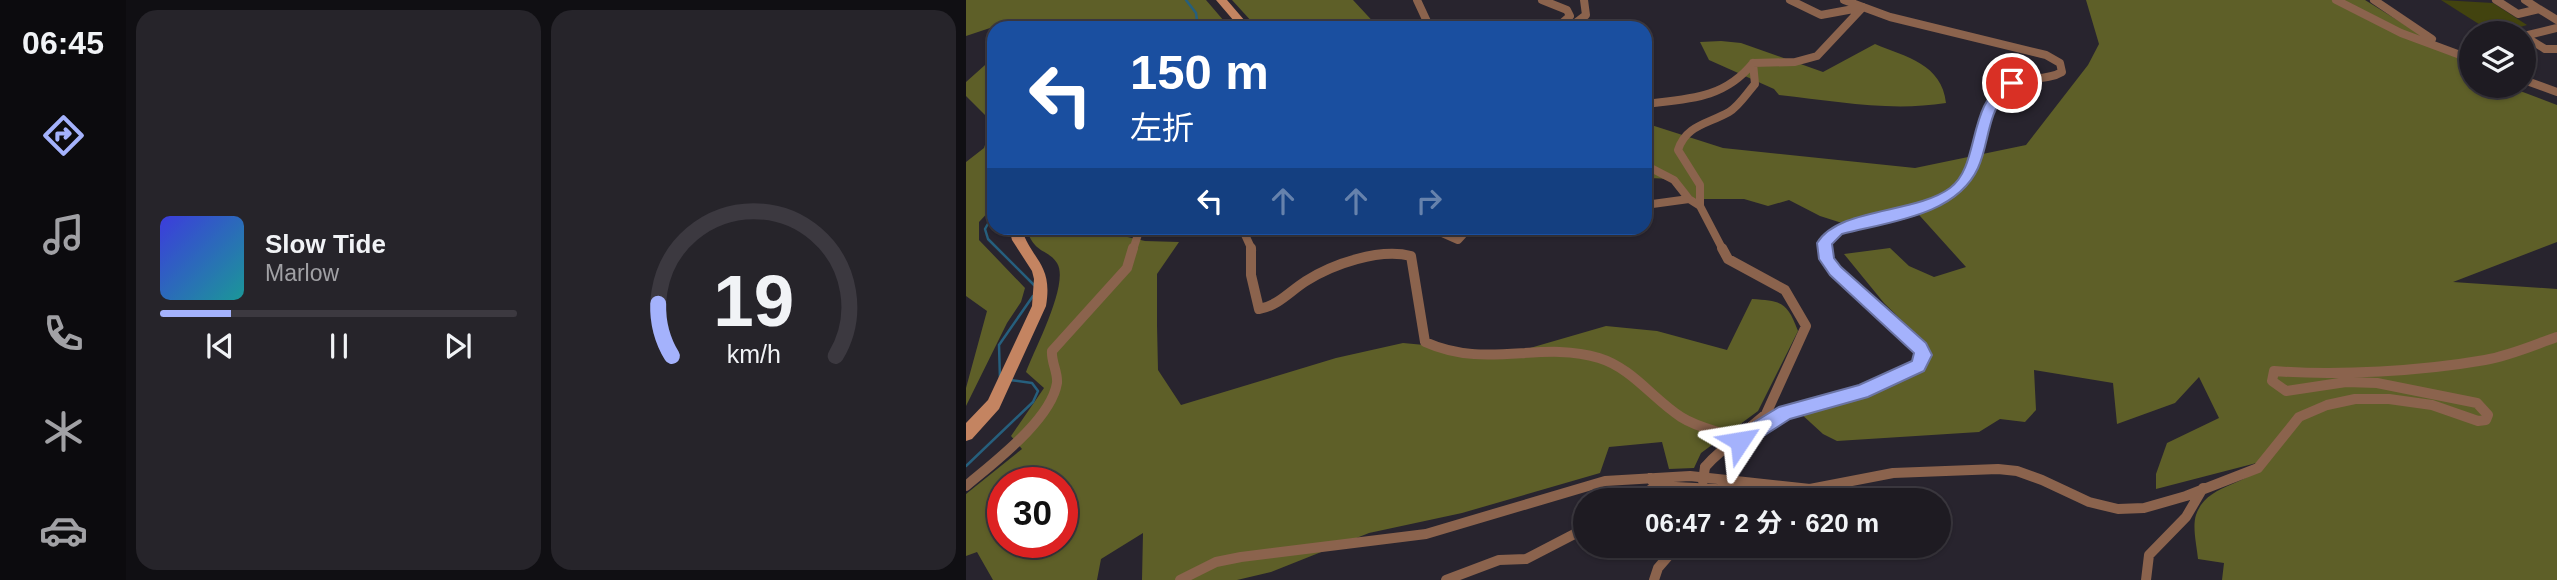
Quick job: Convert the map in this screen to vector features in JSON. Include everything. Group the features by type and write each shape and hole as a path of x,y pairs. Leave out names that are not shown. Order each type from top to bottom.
{"main road":[{"path":"1221,0 1239,21"},
{"path":"966,434 983,418 1006,379 1039,306 1044,281 1018,235"}],"street":[{"path":"1417,0 1427,21"},
{"path":"1542,0 1567,10 1570,16 1564,21"},
{"path":"1580,21 1586,15 1584,0"},
{"path":"1790,0 1821,15 1863,7"},
{"path":"2336,0 2401,33 2459,54"},
{"path":"2374,0 2418,32 2459,52"},
{"path":"2496,0 2518,15 2539,9"},
{"path":"2525,0 2557,20"},
{"path":"1702,488 1705,467 1717,453 1738,439 1786,412 1862,392 1918,366 1924,355 1920,348 1836,271 1826,259 1824,243 1837,230 1921,208 1950,196 1968,176 1981,125 2002,89 2012,83 2054,77 2062,72 2060,63 2046,55 1863,7 1850,1"},
{"path":"1652,103 1716,96 1743,77 1754,63 1811,60 1826,50 1842,28 1863,7"},
{"path":"2557,27 2524,36 2545,49 2557,49"},
{"path":"1738,439 1766,414 1806,326 1784,290 1728,259 1700,206 1700,185 1678,150 1679,143 1687,132 1731,111 1749,94 1756,76 1754,63"},
{"path":"2536,84 2557,92"},
{"path":"1652,169 1674,180 1689,199 1700,206"},
{"path":"1652,204 1689,199"},
{"path":"966,486 1014,446 1052,394 1057,381 1051,359 1052,351 1127,268 1138,235"},
{"path":"1245,235 1252,250 1251,275 1259,309 1272,305 1319,275 1379,256 1404,253 1411,256 1413,262 1425,342 1436,349 1490,357 1546,352 1598,358 1619,366 1682,418 1696,426 1738,439"},
{"path":"1447,235 1458,240 1463,235"},
{"path":"1180,580 1216,562 1259,554 1426,534 1605,481 1653,482 1717,477 1768,486 1810,489 1893,473 1998,469 2017,471 2089,502 2118,509 2144,508 2258,468 2299,416 2327,405 2355,399 2389,399 2432,405 2478,421 2486,420 2488,415 2477,404 2377,383 2346,382 2286,391 2272,382 2274,371 2302,373 2426,367 2487,360 2557,337"},
{"path":"1653,482 1690,488"},
{"path":"1647,488 1653,482"},
{"path":"1757,488 1768,486"},
{"path":"2146,580 2144,568 2151,548 2178,527 2197,502 2203,488"},
{"path":"1446,580 1499,560 1526,559 1573,535"},
{"path":"1654,580 1658,568 1667,558"}],"shaded area":[{"path":"966,0 1206,0 1224,21 987,21 987,29 966,36"},
{"path":"1232,0 1353,0 1372,21 1251,21"},
{"path":"2086,0 2365,0 2459,59 2459,98 2536,97 2557,105 2557,242 2453,282 2557,289 2557,580 2222,580 2224,563 2198,559 2196,515 2209,496 2251,475 2268,460 2156,489 2156,474 2167,443 2219,418 2199,377 2175,403 2117,424 2113,383 2034,370 2036,410 2025,422 2000,419 1979,432 1837,441 1823,434 1799,412 1864,395 1929,363 1929,347 1884,303 1844,254 1890,248 1909,266 1934,277 1966,267 1911,206 1842,223 1820,216 1789,200 1768,206 1744,199 1694,199 1684,188 1673,182 1652,179 1652,125 1723,148 1915,168 2026,145 2088,65 2099,44"},
{"path":"2441,0 2493,3 2521,21 2474,21"},
{"path":"1700,42 1741,43 1823,72 1875,44 1910,58 1930,71 1938,79 1946,103 1883,106 1779,95 1774,89 1709,60"},
{"path":"987,63 987,117 966,96 966,82"},
{"path":"987,138 987,213 979,222 979,240 1025,288 1021,302 1007,323 966,406 966,388 987,311 966,296 966,162 984,148"},
{"path":"1029,235 1124,235 1145,241 1179,242 1157,274 1157,325 1158,370 1181,405 1336,358 1403,343 1489,351 1523,350 1606,326 1657,331 1727,350 1752,299 1782,305 1787,309 1798,331 1758,411 1701,453 1694,468 1669,469 1662,442 1609,447 1600,473 1462,513 1369,533 1271,572 1237,580 1142,580 1143,533 1101,559 1097,580 993,580 977,552 966,556 966,494 987,477 987,558 1078,558 1078,467 1000,467 1022,449 1011,436 1044,388 1026,372 1055,300 1060,273 1053,258 1037,247"}],"waterway":[{"path":"1186,0 1196,13 1197,21"},
{"path":"987,225 985,229 988,239 1035,286"},
{"path":"1000,379 999,345 1033,296"},
{"path":"966,466 1033,402 1038,391 1032,383 1010,380"}],"route":[{"path":"1740,441 1786,412 1862,392 1918,366 1922,361 1924,355 1920,348 1826,259 1824,243 1828,236 1837,230 1921,208 1957,191 1972,167 1983,121 1994,107 2002,89 2012,83"}]}
